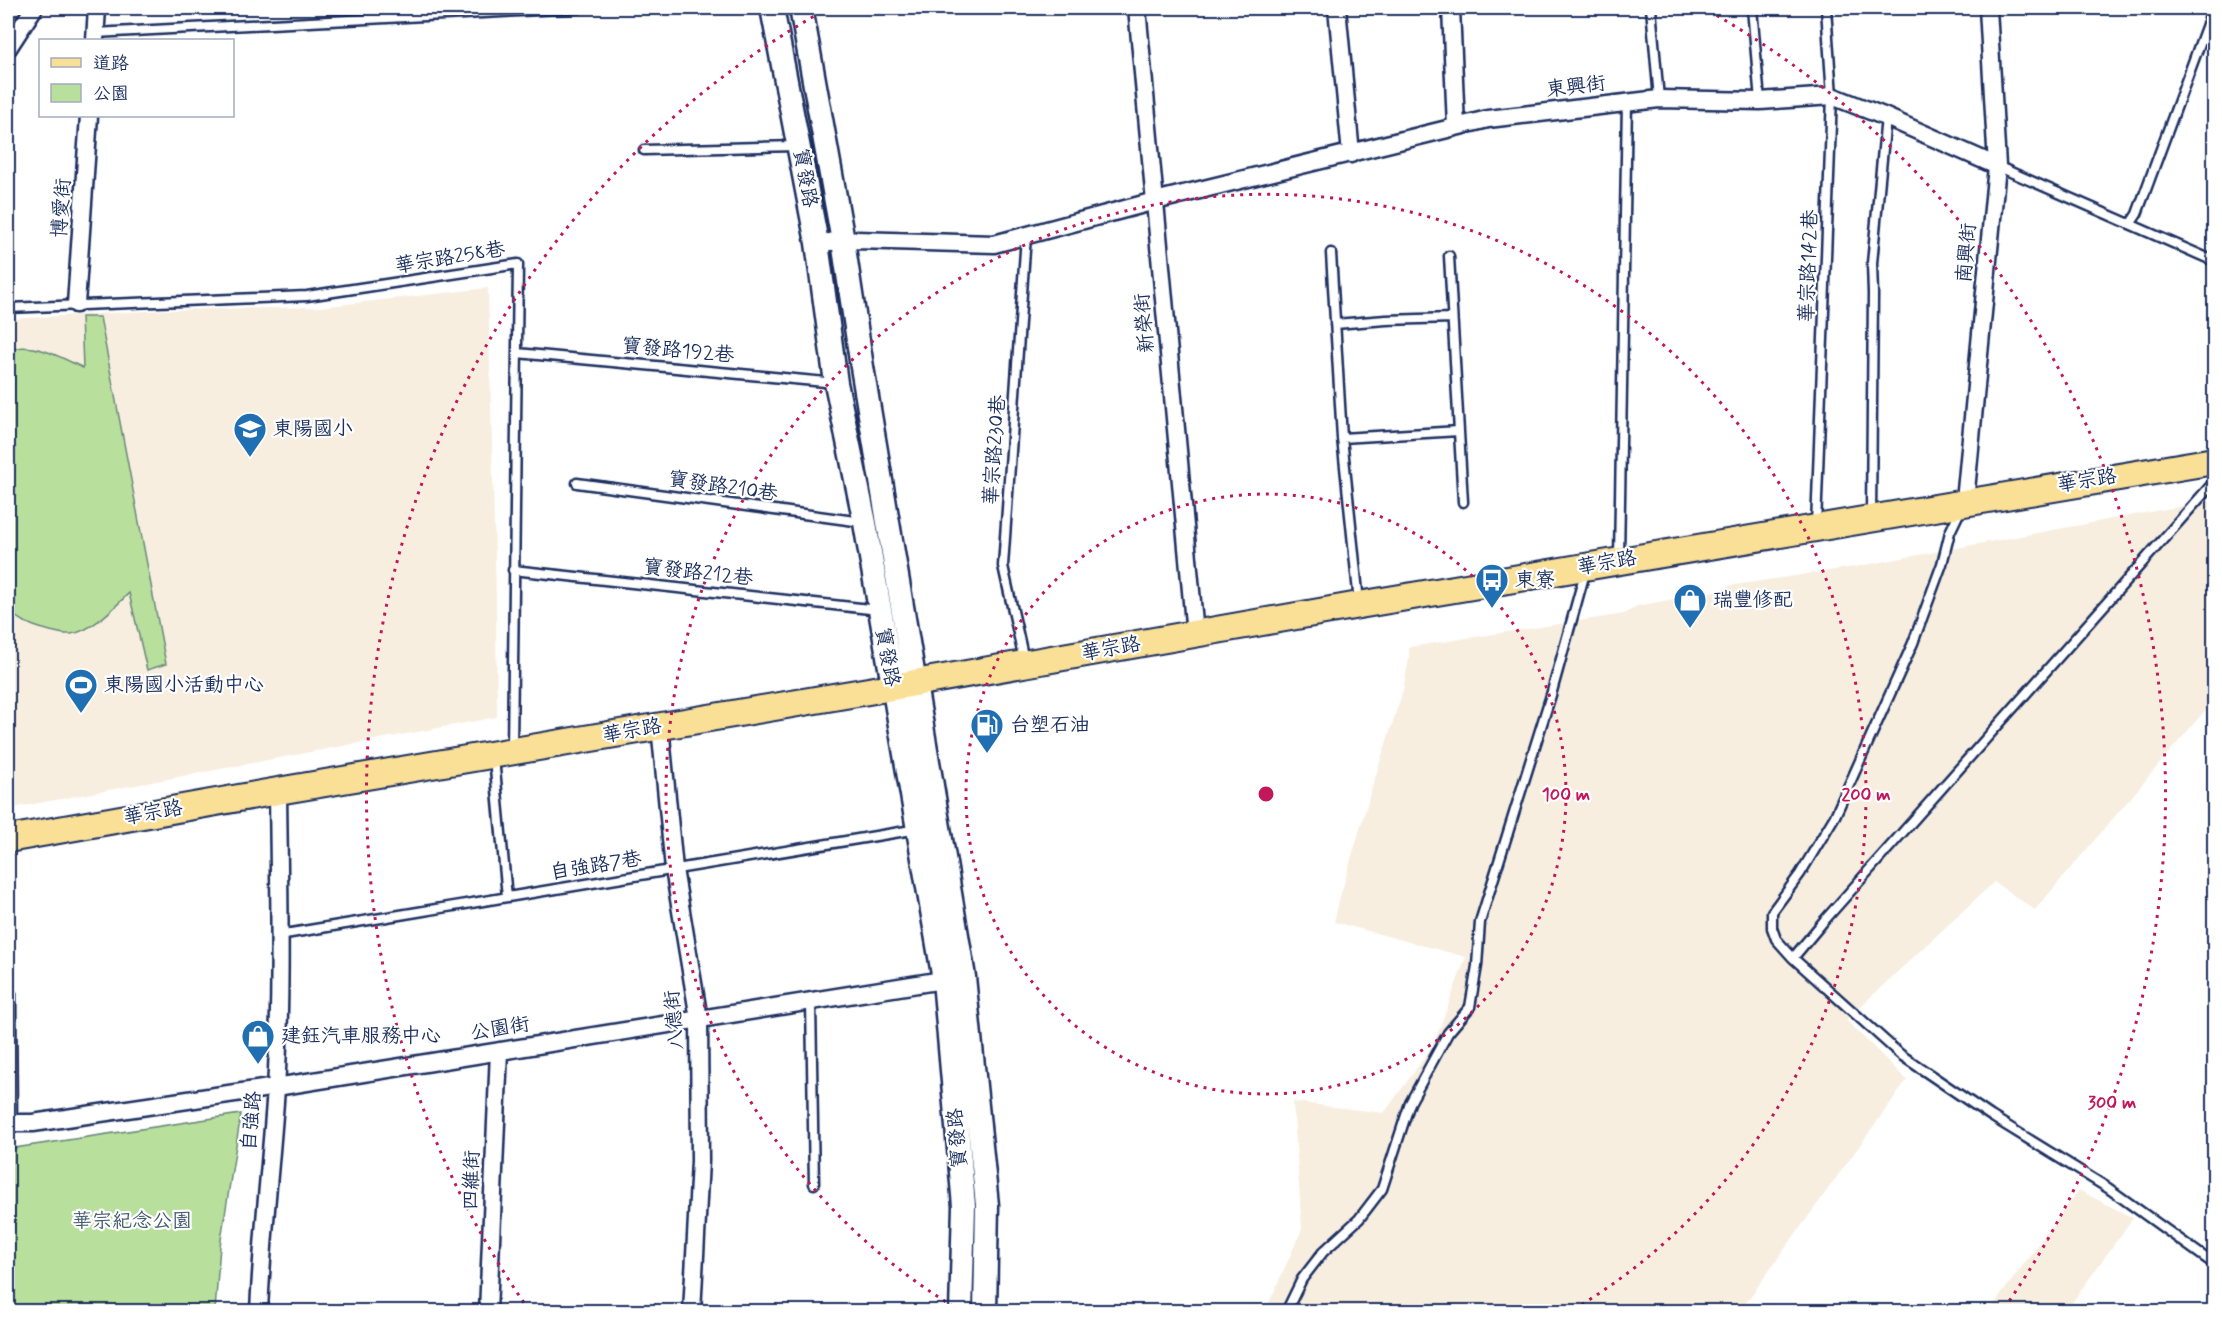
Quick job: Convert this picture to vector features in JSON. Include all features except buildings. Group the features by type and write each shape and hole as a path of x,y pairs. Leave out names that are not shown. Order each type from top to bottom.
{"main road":[{"name":"寶發路","path":"772,8 817,243 836,383 865,523 879,610 904,685 954,979 987,1205 985,1311"},
{"name":"寶發路","path":"801,8 843,241 862,367 904,685 918,829 954,979 964,1206 961,1311"},
{"name":"華宗路","path":"8,839 278,790 904,685 1871,517 2214,461"}],"street":[{"path":"8,48 34,8"},
{"path":"95,37 97,8"},
{"name":"新榮街","path":"1137,8 1195,634"},
{"path":"1336,8 1351,154"},
{"path":"1451,8 1456,127"},
{"name":"南興街","path":"1965,501 1996,166 1988,8"},
{"name":"東興街","path":"817,243 843,241 994,244 1155,201 1488,119 1659,99 1760,101 1832,96 1886,117 1996,166"},
{"name":"博愛街","path":"76,304 89,117"},
{"name":"八德街","path":"660,726 674,869 699,1019 700,1161 692,1311"},
{"name":"自強路","path":"259,1311 261,1253 276,1087 279,935 278,790"},
{"name":"公園街","path":"10,1123 33,1123 276,1087 954,979"},
{"name":"四維街","path":"488,1311 499,1051"}],"lane":[{"path":"95,37 580,8"},
{"path":"1651,8 1659,99"},
{"path":"1752,8 1760,101"},
{"name":"華宗路142巷","path":"1816,527 1832,96 1826,8"},
{"path":"2131,223 2137,214 2213,8"},
{"path":"1619,561 1627,102"},
{"path":"1871,517 1872,263 1886,117"},
{"path":"644,150 799,146"},
{"path":"1996,166 2214,261"},
{"name":"華宗路230巷","path":"1025,664 1003,566 1026,236"},
{"path":"1331,253 1342,438 1359,605"},
{"path":"1449,256 1463,502"},
{"name":"華宗路258巷","path":"8,308 307,296 518,264 513,570 503,753 507,897"},
{"path":"1335,324 1452,318"},
{"name":"寶發路192巷","path":"517,353 836,383"},
{"path":"1342,438 1459,431"},
{"path":"1793,958 2214,482"},
{"name":"寶發路210巷","path":"577,483 865,523"},
{"path":"1965,501 1950,532 1942,564 1913,644 1835,816 1800,874 1772,912 1772,928 1776,939 1793,958 1901,1055 1991,1116 2108,1188 2214,1264"},
{"path":"1286,1311 1302,1280 1323,1252 1359,1219 1382,1189 1410,1103 1448,1033 1470,1007 1477,966 1480,922 1554,684 1587,567"},
{"name":"寶發路212巷","path":"513,570 879,610"},
{"name":"自強路7巷","path":"279,935 918,829"},
{"path":"8,994 11,994 10,1123"},
{"path":"811,1002 814,1184"}],"shaded area":[{"name":"東陽國小","path":"488,288 497,717 8,809 8,319 165,310 320,307"},
{"path":"2214,500 2214,700 2035,910 1994,882 1846,1020 1907,1080 1740,1311 1265,1312 1302,1229 1293,1102 1384,1113 1433,1046 1466,957 1334,922 1373,784 1403,690 1409,647 1624,614 1637,606 1721,590 1728,586 1854,567"},
{"path":"2079,1190 2133,1218 2066,1311 1989,1311"}],"green space":[{"path":"81,317 100,317 166,664 147,670 129,593 95,623 71,634 52,632 22,621 8,607 8,351 26,347 36,348 83,368"},
{"name":"華宗紀念公園","path":"241,1114 220,1246 215,1311 8,1311 8,1149"}],"place":[{"name":"東陽國小","path":"250,458"},
{"name":"東寮","path":"1492,609"},
{"name":"瑞豐修配","path":"1690,629"},
{"name":"東陽國小活動中心","path":"81,714"},
{"name":"台塑石油","path":"987,754"},
{"name":"建鈺汽車服務中心","path":"258,1065"}]}
